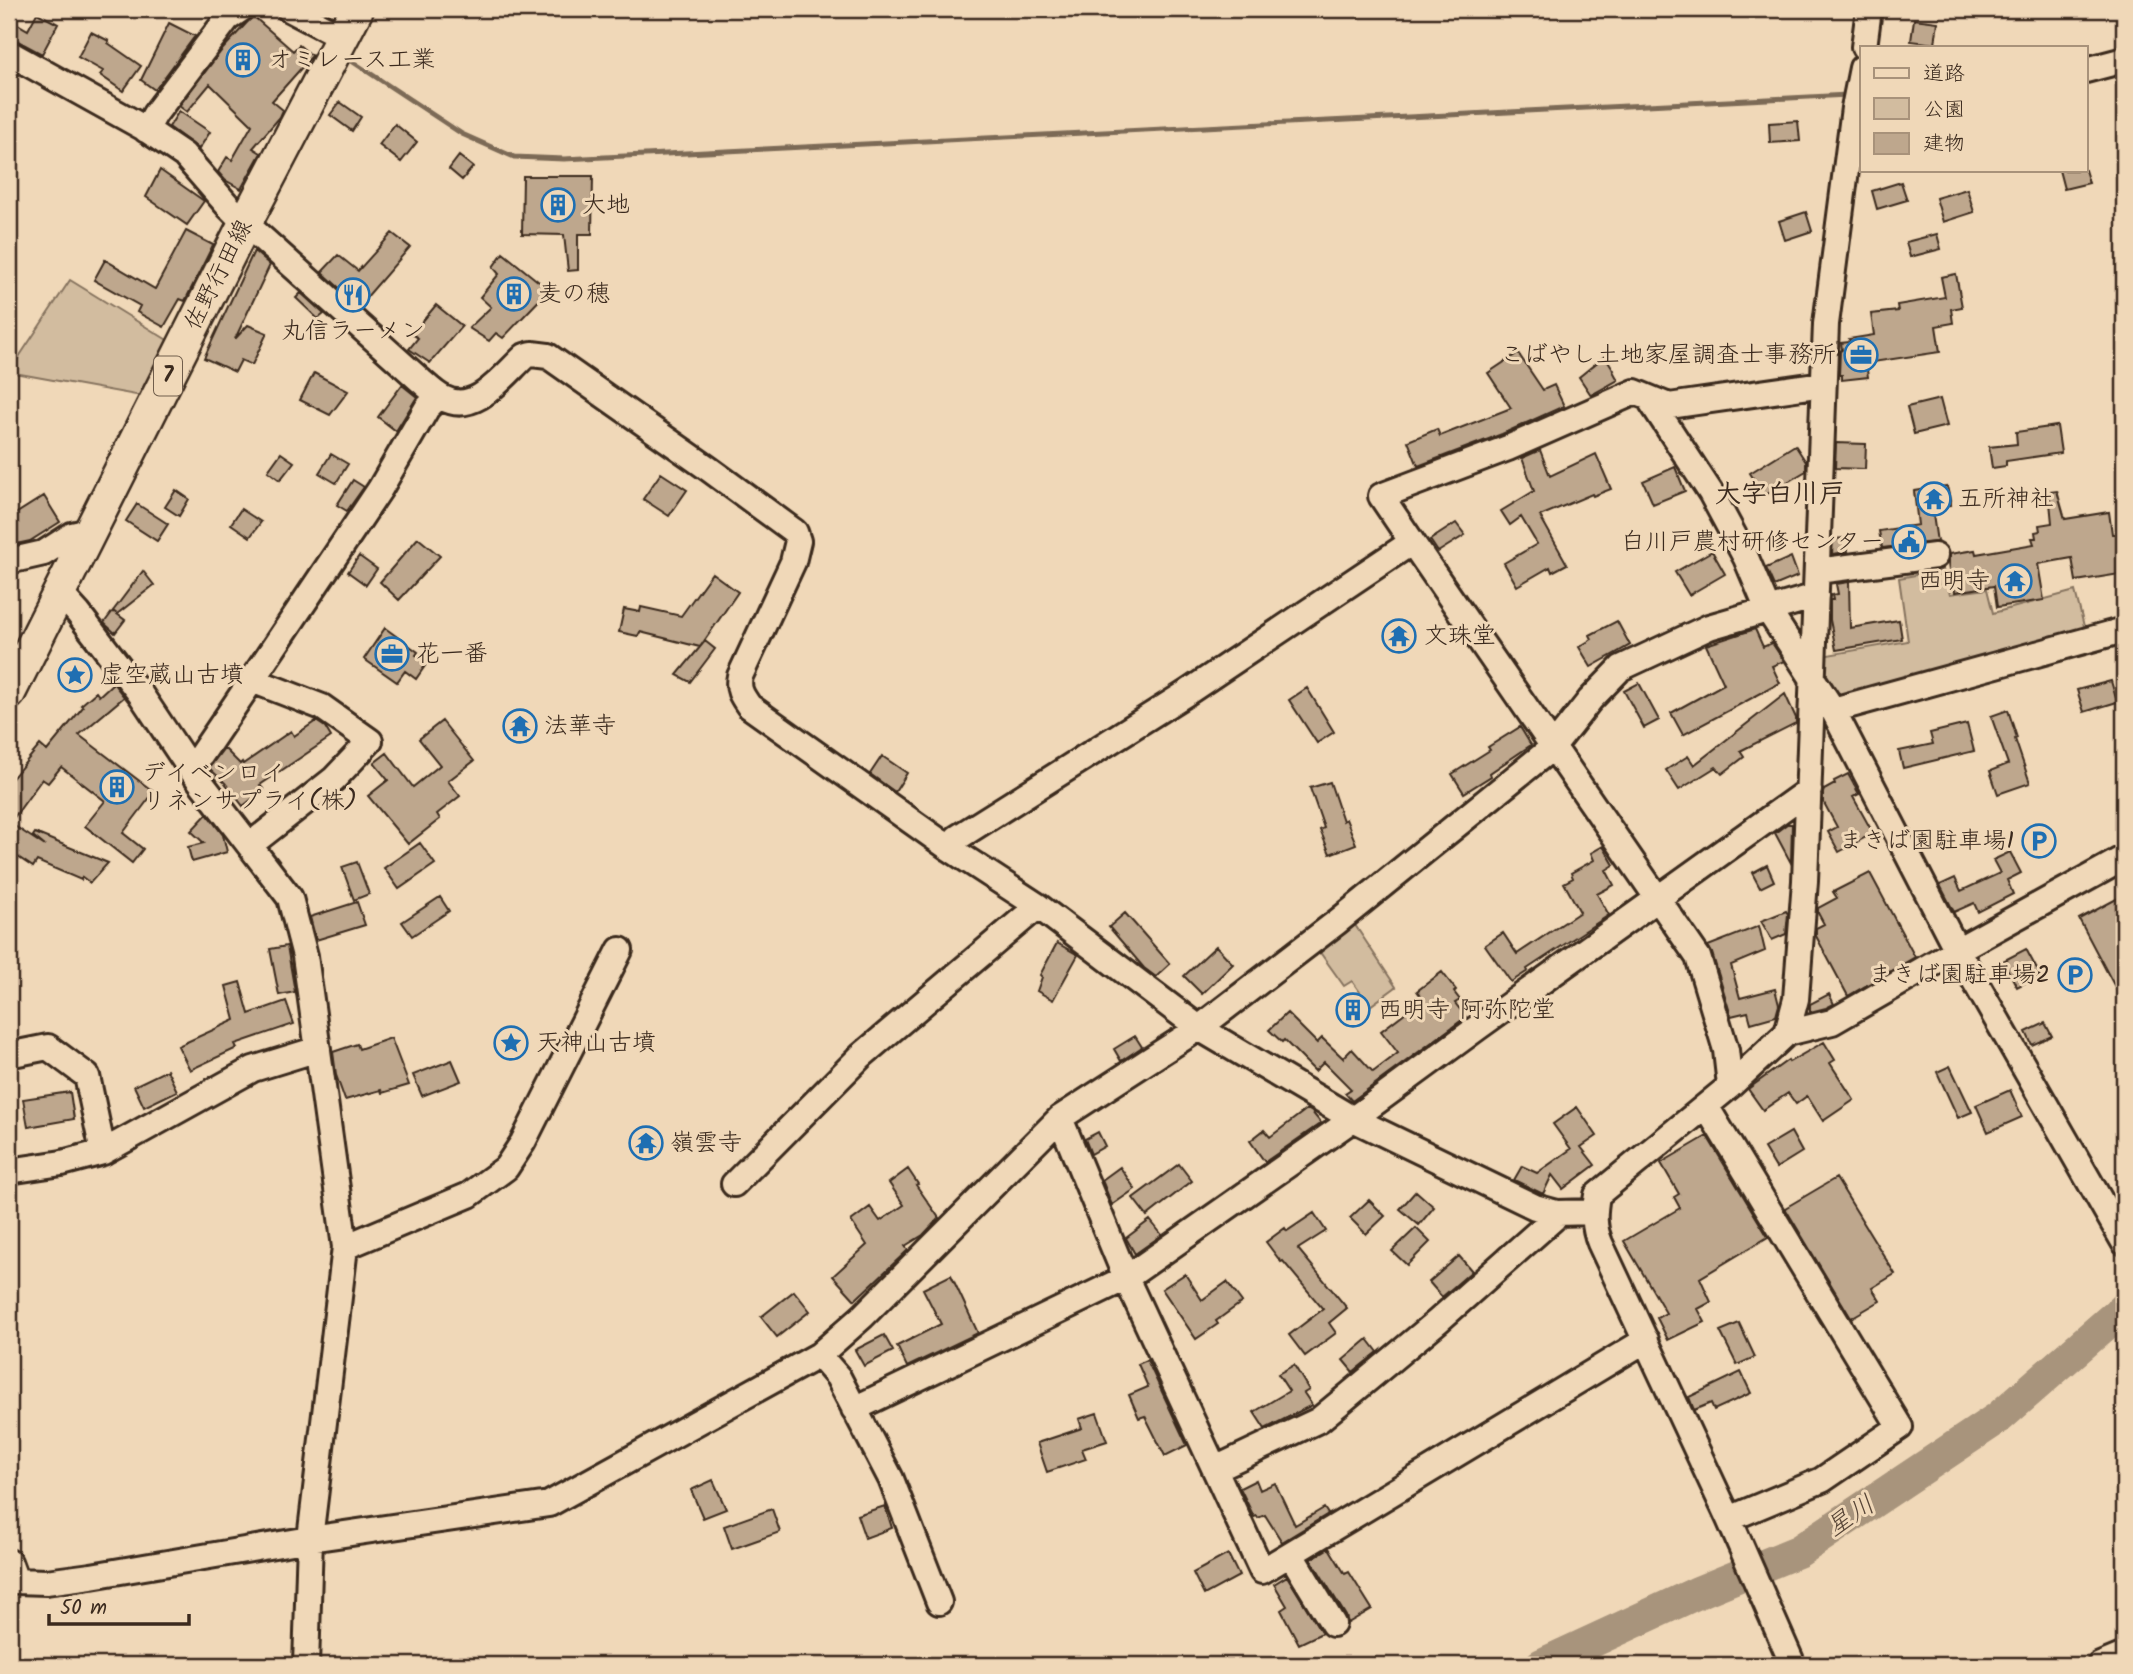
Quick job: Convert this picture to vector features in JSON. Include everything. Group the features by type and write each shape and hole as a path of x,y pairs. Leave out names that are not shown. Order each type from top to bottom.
{"main road":[{"name":"佐野行田線","path":"9,693 245,223 342,37"}],"street":[{"path":"289,9 342,37"},
{"path":"1864,46 1869,9"},
{"path":"146,130 155,114 228,19 240,10"},
{"path":"9,53 146,130 184,155 245,223 439,396 460,403 480,398 525,356 548,356 794,532 798,541 793,562 740,676 739,690 749,706 949,848 1038,906 1199,1028 1353,1119 1535,1207 1557,1213 1594,1212"},
{"path":"2088,69 2124,60"},
{"path":"1787,1033 1796,999 1805,881 1826,324 1859,87"},
{"path":"1730,1086 1726,1050 1698,957 1381,496 1508,448 1635,392 1669,406 1823,384"},
{"path":"189,767 201,755 253,680 380,489 427,408 439,396"},
{"path":"1650,400 1711,493 1746,558 1768,610 1833,710 1957,950 2124,1241"},
{"path":"9,561 44,553 72,535 90,531"},
{"path":"949,848 957,838 1185,694 1412,542"},
{"path":"44,553 57,573 68,603 141,695 189,767 290,898 305,956 345,1247 310,1539 306,1665"},
{"path":"1817,571 1935,556"},
{"path":"9,1562 16,1581 46,1581 139,1569 310,1539 549,1504 819,1355 863,1316 1060,1118 1199,1028 1348,913 1553,747 1590,700 1621,668 1709,627 1816,596"},
{"path":"1833,710 2124,630"},
{"path":"250,845 334,779 370,741 322,707 253,680"},
{"path":"855,1409 1126,1278 1353,1119 1476,1027 1809,790"},
{"path":"1793,1665 1729,1519 1600,1243 1595,1230 1597,1195 1730,1086 1787,1033 1832,1022 2124,858"},
{"path":"734,1184 861,1056 1038,906"},
{"path":"345,1247 469,1195 506,1168 523,1142 620,950"},
{"path":"18,1053 48,1048 87,1076 103,1152"},
{"path":"9,1171 62,1163 103,1152 253,1069 318,1049"},
{"path":"1706,1106 1900,1427 1822,1480 1729,1519"},
{"path":"1060,1118 1126,1278 1262,1571 1646,1340"},
{"path":"1215,1469 1319,1420 1438,1321 1557,1213"},
{"path":"819,1355 838,1377 891,1479 939,1602"},
{"path":"1292,1555 1333,1624"},
{"path":"2100,1665 2124,1655"}],"green space":[{"path":"70,280 169,341 141,396 9,372"},
{"path":"1943,570 1950,594 1987,589 1993,613 2075,591 2085,630 1836,702 1818,675 1822,656 1908,641 1899,578"},
{"path":"1355,925 1396,987 1370,1006 1352,981 1344,986 1319,951"}],"building":[{"path":"37,13 58,24 42,54 9,38 9,19 28,30"},
{"path":"253,16 293,51 299,45 312,56 272,101 283,110 253,148 261,153 241,189 225,180 218,172 227,157 232,160 252,125 210,84 187,112 179,106 222,50"},
{"path":"1914,19 1938,22 1935,44 1911,41"},
{"path":"169,23 195,36 155,90 141,80"},
{"path":"91,32 109,41 108,43 141,66 123,91 100,75 103,71 78,57"},
{"path":"340,102 361,117 352,131 330,115"},
{"path":"179,111 210,132 199,149 169,127"},
{"path":"1798,121 1800,141 1770,143 1769,123"},
{"path":"395,124 417,142 401,162 379,145"},
{"path":"459,156 473,167 462,180 449,169"},
{"path":"160,170 204,201 187,225 146,197"},
{"path":"2060,172 2086,172 2089,183 2064,189"},
{"name":"大地","path":"523,176 593,176 592,234 578,234 578,270 568,271 564,235 522,234"},
{"path":"1901,182 1907,200 1877,209 1872,191"},
{"path":"1967,189 1974,212 1943,222 1936,198"},
{"path":"1806,212 1812,231 1785,240 1779,221"},
{"path":"186,231 213,245 185,301 180,299 164,327 137,312 140,306 94,280 105,260 155,289"},
{"path":"392,233 410,247 359,306 322,272 338,255 358,271"},
{"path":"1937,234 1941,249 1910,257 1906,242"},
{"path":"254,251 270,265 235,339 248,325 267,333 252,365 241,360 235,372 204,358"},
{"name":"麦の穂","path":"503,253 549,290 503,338 496,333 489,341 469,328 491,307 480,297 499,274 493,267"},
{"path":"1956,274 1962,307 1951,309 1953,323 1936,326 1940,352 1866,363 1868,377 1842,380 1842,375 1839,375 1841,343 1874,335 1871,314 1898,311 1897,305 1945,297 1941,277"},
{"path":"301,293 324,314 318,319 296,298"},
{"path":"436,305 462,326 430,363 409,349 418,338 412,334"},
{"path":"1518,353 1543,390 1554,385 1564,406 1502,434 1418,466 1408,441 1437,429 1440,436 1511,408 1488,373"},
{"path":"1605,356 1618,380 1591,395 1579,377"},
{"path":"314,373 348,391 330,415 300,400"},
{"path":"402,385 417,397 396,431 378,417"},
{"path":"1940,399 1947,426 1914,434 1907,407"},
{"path":"2057,426 2061,453 2006,461 2006,466 1992,468 1989,447 2017,444 2016,432"},
{"path":"1836,443 1866,444 1865,469 1835,468"},
{"path":"1795,445 1806,462 1806,471 1764,496 1750,473"},
{"path":"1540,450 1550,476 1596,454 1611,489 1540,516 1567,564 1552,572 1550,567 1517,586 1504,563 1537,544 1521,517 1510,525 1501,511 1534,491 1522,458"},
{"path":"281,453 294,462 280,480 268,471"},
{"path":"331,454 348,464 336,483 319,473"},
{"path":"1675,467 1685,491 1653,504 1643,481"},
{"path":"661,473 687,490 669,516 643,499"},
{"path":"353,480 364,487 347,511 337,505"},
{"path":"1947,486 1951,505 1932,508 1937,542 1882,548 1879,531 1918,525 1914,491"},
{"path":"176,490 189,499 179,516 165,507"},
{"path":"2057,491 2065,519 2109,512 2112,534 2118,534 2120,574 2076,581 2072,558 2038,564 2044,600 1997,607 1994,586 1955,592 1954,587 1951,587 1948,563 1950,554 1975,550 1976,554 2034,544 2032,538 2036,538 2035,532 2040,531 2039,525 2052,523 2049,492"},
{"path":"44,496 60,522 30,541 12,545 9,540 9,518"},
{"path":"137,504 168,524 157,541 126,521"},
{"path":"241,509 261,522 250,537 231,524"},
{"path":"1456,523 1465,535 1438,552 1430,540"},
{"path":"418,538 440,556 399,600 380,582"},
{"path":"1846,538 1848,552 1832,554 1833,539"},
{"path":"1712,551 1725,574 1689,595 1675,572"},
{"path":"359,556 377,569 366,585 348,572"},
{"path":"1791,557 1798,576 1774,586 1766,568"},
{"path":"143,571 154,585 117,614 113,611"},
{"path":"712,573 738,592 700,647 640,632 638,636 619,632 624,609 640,612 641,607 681,616"},
{"path":"1849,582 1850,628 1899,620 1902,639 1836,650 1830,620 1830,600 1833,600 1832,595 1838,594 1836,584"},
{"path":"113,611 125,620 115,633 104,623"},
{"path":"1617,621 1630,645 1591,667 1579,647 1592,639 1590,635"},
{"name":"花一番","path":"385,628 418,652 416,655 427,663 416,679 405,671 397,682 364,659"},
{"path":"1755,629 1763,647 1772,643 1784,661 1772,666 1780,683 1683,735 1671,713 1724,684 1706,645"},
{"path":"705,641 715,649 690,682 677,675"},
{"path":"2111,681 2117,702 2084,712 2077,690"},
{"path":"113,683 124,697 79,735 154,792 123,833 143,849 132,863 85,826 105,801 61,767 48,783 42,779 10,823 45,846 33,836 35,833 108,863 90,883 82,877 81,880 37,861 33,867 9,851 9,782 40,745 47,751 83,707 81,705 96,692 99,696"},
{"path":"1639,683 1659,720 1644,728 1624,691"},
{"path":"1307,688 1334,732 1317,743 1289,700"},
{"path":"1785,694 1796,723 1740,751 1744,757 1722,774 1716,767 1679,790 1666,770 1688,756 1694,765"},
{"path":"2008,710 2030,783 1998,794 1990,771 2008,764 1991,716"},
{"path":"316,721 325,727 331,737 260,785 264,790 243,806 209,768 224,748 243,764 291,731 294,736"},
{"path":"442,721 474,761 448,781 460,796 437,814 440,819 408,844 368,796 388,780 374,763 387,753 413,787 440,765 419,739"},
{"path":"1967,724 1974,751 1903,768 1899,751 1933,744 1930,733"},
{"path":"1520,727 1531,745 1464,793 1452,774"},
{"path":"882,756 907,773 895,792 870,774"},
{"path":"1848,774 1859,794 1853,797 1873,833 1839,852 1828,832 1837,827 1823,801 1823,793 1835,784 1834,781"},
{"path":"1330,782 1343,821 1346,819 1356,844 1330,854 1320,830 1324,828 1310,788"},
{"path":"207,814 223,835 227,852 192,862 188,847 204,843 191,831"},
{"path":"1787,824 1792,824 1791,863 1775,833"},
{"path":"420,843 435,864 399,889 384,868"},
{"path":"1603,846 1614,865 1606,870 1614,885 1597,894 1609,915 1511,982 1485,945 1503,933 1517,954 1580,912 1564,883 1573,878 1571,873 1594,860 1591,853"},
{"path":"2010,852 2021,873 2007,880 2013,894 1978,912 1974,903 1954,912 1940,885 1955,878 1961,891 2000,873 1993,860"},
{"path":"357,862 369,894 354,900 342,867"},
{"path":"1767,865 1774,881 1760,888 1752,873"},
{"path":"1870,873 1915,957 1848,996 1816,936 1816,928 1824,924 1818,908 1837,898 1833,892"},
{"path":"2124,895 2124,1004 2079,919"},
{"path":"440,897 449,911 412,936 402,922"},
{"path":"357,902 365,925 316,940 310,917"},
{"path":"1786,911 1786,934 1772,940 1761,921"},
{"path":"1125,913 1170,964 1156,977 1144,968 1109,927"},
{"path":"1759,926 1765,951 1731,965 1740,998 1775,989 1779,1005 1776,1016 1751,1023 1748,1012 1731,1016 1708,946"},
{"path":"1057,943 1078,955 1053,1000 1037,991 1042,977 1040,975"},
{"path":"287,946 295,992 279,995 270,949"},
{"path":"1216,946 1233,964 1202,994 1184,976"},
{"path":"2026,949 2040,975 2017,987 2003,961"},
{"path":"1442,972 1456,990 1454,992 1460,1000 1455,1003 1466,1017 1352,1101 1345,1093 1351,1089 1324,1062 1315,1071 1284,1040 1282,1042 1269,1030 1287,1013 1317,1043 1322,1038 1343,1058 1352,1049 1373,1072 1398,1053 1381,1031 1423,999 1417,991"},
{"path":"240,982 249,1014 286,1001 294,1024 235,1044 237,1048 190,1070 178,1046 235,1020 226,986"},
{"path":"1829,994 1834,1004 1810,1012 1810,1004"},
{"name":"西明寺 阿弥陀堂","path":"1355,999 1365,1011 1351,1022 1341,1009"},
{"path":"2045,1023 2052,1036 2032,1045 2026,1032"},
{"path":"1135,1036 1142,1047 1121,1061 1114,1049"},
{"path":"391,1038 409,1085 345,1100 336,1075 333,1052 357,1044 359,1049"},
{"path":"1824,1042 1835,1060 1830,1063 1854,1100 1823,1121 1807,1096 1796,1104 1788,1093 1763,1110 1748,1089 1788,1060 1789,1062"},
{"path":"452,1060 461,1081 422,1096 413,1075"},
{"path":"1950,1066 1972,1112 1958,1118 1937,1072"},
{"path":"167,1070 177,1091 144,1107 134,1086"},
{"path":"2010,1090 2022,1117 1988,1132 1976,1105"},
{"path":"70,1092 74,1119 28,1127 23,1099"},
{"path":"1577,1107 1597,1136 1581,1147 1595,1165 1563,1189 1552,1175 1543,1194 1514,1180 1522,1166 1537,1173 1571,1149 1553,1124"},
{"path":"1307,1109 1321,1123 1265,1162 1250,1141 1264,1130 1270,1137"},
{"path":"1098,1132 1105,1146 1091,1154 1085,1139"},
{"path":"1791,1132 1802,1152 1776,1168 1764,1148"},
{"path":"1707,1136 1768,1237 1700,1278 1711,1302 1698,1309 1705,1322 1668,1340 1657,1318 1666,1313 1624,1241 1680,1208 1674,1197 1679,1194 1661,1163"},
{"path":"1179,1164 1192,1181 1147,1216 1133,1198"},
{"path":"1120,1167 1135,1189 1112,1205 1102,1180"},
{"path":"908,1169 939,1218 923,1235 905,1246 908,1250 855,1300 833,1276 867,1245 851,1221 870,1207 880,1221 904,1205 889,1183"},
{"path":"1836,1178 1895,1274 1872,1288 1880,1301 1851,1318 1785,1208"},
{"path":"1416,1191 1434,1207 1419,1225 1400,1209"},
{"path":"1369,1200 1385,1216 1366,1234 1350,1218"},
{"path":"1314,1213 1326,1231 1298,1249 1347,1308 1329,1323 1336,1333 1305,1356 1289,1335 1323,1309 1266,1242 1285,1228 1287,1231"},
{"path":"1150,1220 1162,1235 1135,1254 1126,1238"},
{"path":"1416,1228 1430,1242 1407,1265 1392,1251"},
{"path":"1459,1256 1472,1271 1442,1297 1429,1282"},
{"path":"1185,1274 1202,1300 1227,1282 1242,1302 1216,1321 1218,1324 1196,1339 1162,1289"},
{"path":"951,1275 978,1333 907,1367 897,1346 941,1324 923,1289"},
{"path":"794,1291 810,1311 777,1337 761,1317"},
{"path":"1739,1323 1755,1357 1737,1365 1720,1331"},
{"path":"884,1335 893,1351 864,1366 855,1350"},
{"path":"1368,1339 1378,1352 1353,1372 1343,1360"},
{"path":"1147,1360 1187,1445 1165,1456 1145,1416 1139,1418 1129,1395 1148,1387 1138,1364"},
{"path":"1294,1365 1309,1390 1304,1393 1312,1405 1265,1429 1254,1412 1289,1391 1278,1374"},
{"path":"1741,1372 1751,1393 1714,1410 1711,1403 1694,1410 1689,1397"},
{"path":"1097,1413 1107,1441 1082,1449 1086,1459 1047,1472 1037,1443 1082,1428 1079,1419"},
{"path":"713,1480 726,1509 703,1518 691,1490"},
{"path":"1256,1480 1260,1490 1275,1483 1295,1525 1324,1508 1328,1514 1282,1542 1265,1515 1254,1517 1240,1488"},
{"path":"885,1506 892,1528 865,1538 857,1515"},
{"path":"772,1509 780,1532 732,1549 724,1526"},
{"path":"1329,1548 1345,1574 1349,1572 1372,1609 1348,1623 1311,1559"},
{"path":"1228,1554 1239,1576 1204,1595 1193,1573"},
{"path":"1287,1576 1322,1633 1299,1644 1281,1610 1287,1606 1274,1584"}],"waterway":[{"path":"270,9 283,17"},
{"path":"344,56 462,134 514,157 564,159 1848,95"},
{"name":"星川","path":"1541,1665 1699,1592 1799,1551 1998,1418 2124,1308"}],"place":[{"name":"オミレース工業","path":"243,60"},
{"name":"大地","path":"558,205"},
{"name":"麦の穂","path":"514,294"},
{"name":"丸信ラーメン","path":"353,295"},
{"name":"こばやし土地家屋調査士事務所","path":"1861,355"},
{"name":"五所神社","path":"1934,499"},
{"name":"白川戸農村研修センター","path":"1909,542"},
{"name":"西明寺","path":"2015,581"},
{"name":"文珠堂","path":"1399,636"},
{"name":"花一番","path":"392,654"},
{"name":"虚空蔵山古墳","path":"75,675"},
{"name":"法華寺","path":"520,726"},
{"name":"デイベンロイ リネンサプライ(株)","path":"117,787"},
{"name":"まきば園駐車場1","path":"2039,841"},
{"name":"まきば園駐車場2","path":"2075,975"},
{"name":"西明寺 阿弥陀堂","path":"1353,1010"},
{"name":"天神山古墳","path":"511,1043"},
{"name":"嶺雲寺","path":"646,1143"}],"district":[{"name":"大字白川戸","path":"1780,495"}]}
